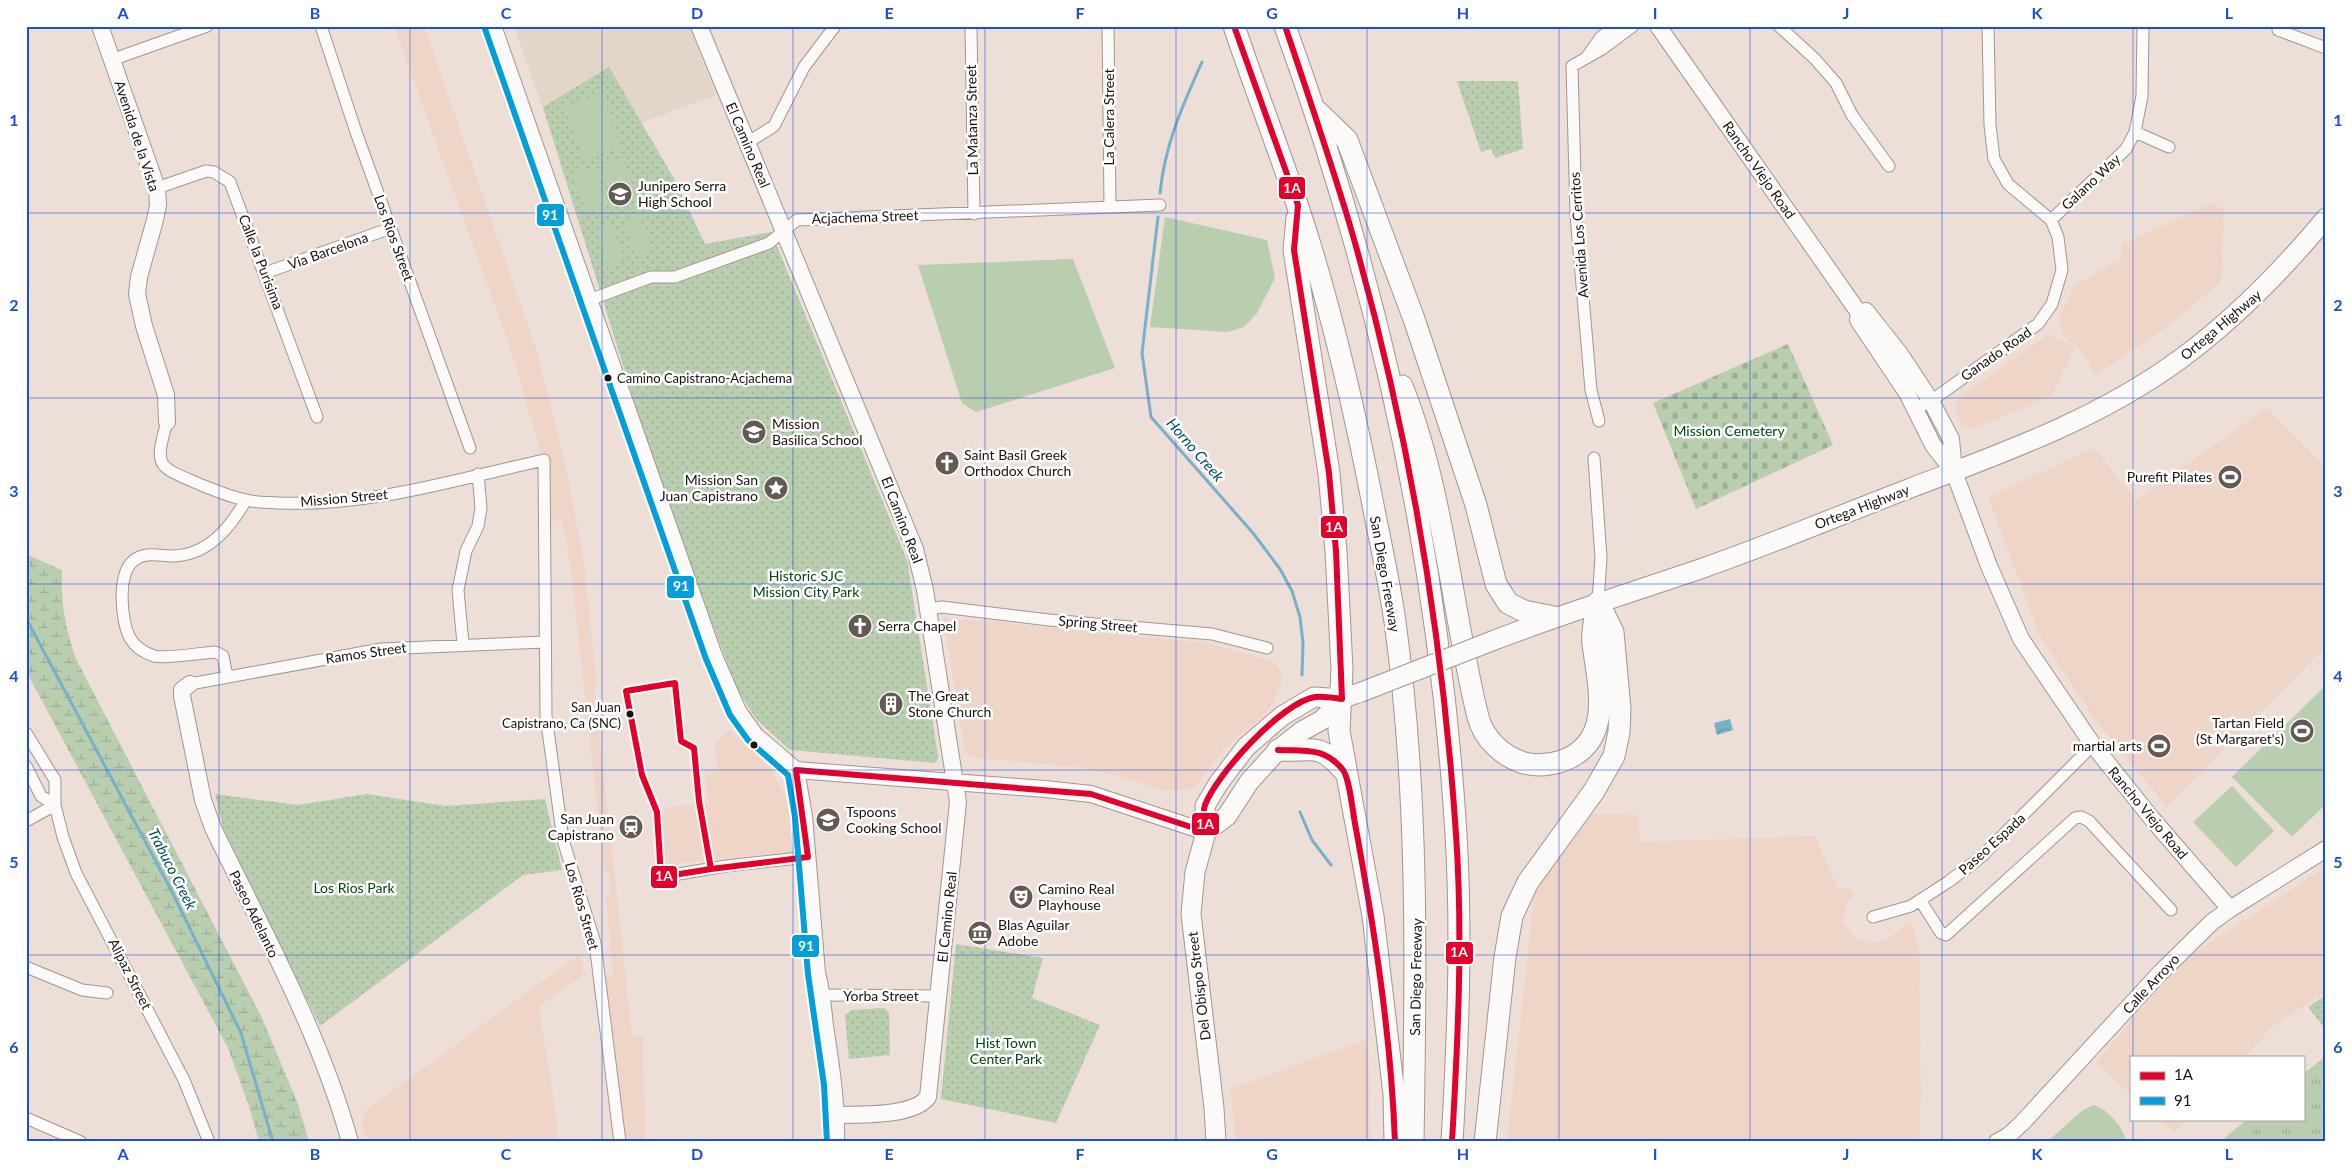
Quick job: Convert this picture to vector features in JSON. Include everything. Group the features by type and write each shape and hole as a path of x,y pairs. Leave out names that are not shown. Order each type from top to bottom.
{"highway":[{"name":"San Diego Freeway","path":"1234,26 1298,205 1356,421 1395,621 1408,743 1415,851 1417,928 1413,1142"},
{"path":"1285,26 1315,109 1378,327 1410,473 1432,610 1450,743 1456,836 1459,935 1452,1142"},
{"path":"1315,109 1347,140 1420,338 1476,505 1496,584 1508,603 1524,612 1554,617"},
{"path":"1298,205 1294,250 1329,474 1350,696 1339,731 1345,772 1373,916 1394,1094 1395,1142"},
{"path":"1378,327 1415,420 1451,575 1470,688 1481,728 1492,744 1512,758 1526,763 1553,764 1579,751 1594,730 1599,718 1601,701 1600,679 1593,642 1598,602"},
{"path":"1486,1142 1505,957 1512,916 1528,882 1594,791 1614,756 1619,732 1620,709 1613,632 1598,602"},
{"path":"1278,750 1319,750 1329,755 1345,772"}],"main road":[{"name":"Avenida de la Vista","path":"100,26 157,188 158,205 156,220 139,277 137,294 144,326 166,395 167,422"},
{"path":"493,26 714,656 738,711 755,735 796,770 955,783 1045,788 1091,794 1206,832"},
{"name":"El Camino Real","path":"699,26 915,549 928,609 958,806 931,1090 924,1103 909,1110 837,1115"},
{"name":"Rancho Viejo Road","path":"1658,26 1860,313"},
{"name":"Ortega Highway","path":"1206,832 1227,816 1249,782 1278,750 1302,731 1322,720 1350,696 1554,617 1705,567 1954,472 2084,419 2177,361 2231,320 2259,294 2326,218"},
{"name":"Rancho Viejo Road","path":"1860,313 1866,311 1900,354 1931,401 1951,440 1954,472 1989,566 2021,639 2093,746 2153,820 2230,909"},
{"name":"Rancho Viejo Road","path":"1860,313 1858,320 1916,409 1933,445 1954,472"},
{"name":"Paseo Adelanto","path":"190,684 182,690 182,696 203,800 213,828 301,1009 331,1082 350,1142"},
{"name":"Ortega Highway","path":"1206,832 1205,806 1230,768 1255,738 1282,716 1314,697 1350,696"},
{"path":"796,770 808,857 818,973 823,995 837,1115 836,1142"},
{"name":"Del Obispo Street","path":"1206,832 1195,872 1191,914 1214,1108 1216,1142"},
{"name":"Calle Arroyo","path":"1997,1142 2008,1136 2022,1123 2166,967 2212,922 2326,849"}],"street":[{"path":"111,60 207,26"},
{"name":"Los Rios Street","path":"321,26 470,448"},
{"path":"747,143 774,126 804,67 835,26"},
{"name":"La Matanza Street","path":"971,26 974,214"},
{"name":"La Calera Street","path":"1108,26 1110,207"},
{"name":"Avenida Los Cerritos","path":"1587,57 1600,37 1616,26"},
{"name":"Avenida Los Cerritos","path":"1599,421 1591,390 1576,215 1572,66 1602,49 1633,26"},
{"path":"1779,26 1815,59 1836,83 1852,114 1889,166"},
{"path":"1988,26 1990,125 1994,159 2008,184 2051,220"},
{"name":"Galano Way","path":"2051,220 2126,150 2135,132 2142,96 2143,26"},
{"path":"2278,30 2326,48"},
{"path":"2135,132 2169,147"},
{"name":"Calle la Purisima","path":"157,188 206,171 214,172 230,182 317,417"},
{"name":"Acjachema Street","path":"589,300 651,277 675,277 769,243 797,220 1160,205"},
{"name":"Ganado Road","path":"1916,409 1931,401 2038,324 2052,304 2062,270 2058,237 2051,220"},
{"name":"Via Barcelona","path":"265,273 391,228"},
{"name":"Mission Street","path":"167,422 159,453 160,461 166,468 208,488 246,500 320,503 367,499 544,460"},
{"path":"1594,458 1601,552 1598,602"},
{"name":"Los Rios Street","path":"544,460 546,716 563,840 595,943 620,1142"},
{"path":"463,644 458,608 458,590 466,551 478,526 481,508 478,474"},
{"path":"227,677 223,656 215,652 156,657 139,649 130,638 122,598 124,581 132,562 145,554 175,556 195,551 224,533 246,500"},
{"name":"Spring Street","path":"928,609 942,607 1049,620 1212,634 1267,648"},
{"name":"Ramos Street","path":"190,684 380,649 545,642"},
{"name":"Alipaz Street","path":"26,733 54,780 55,805 63,837 76,873 184,1080 209,1142"},
{"name":"Paseo Espada","path":"1874,917 1911,906 1948,882 1981,857 2093,746"},
{"path":"26,766 41,796 55,805 26,821"},
{"path":"1920,900 1941,933 1946,935 2075,818 2081,817 2089,821 2171,910"},
{"path":"661,876 726,866 808,857"},
{"path":"26,967 82,990 108,994"},
{"name":"Yorba Street","path":"823,995 939,996"},
{"path":"26,1118 81,1142"}],"shaded area":[{"path":"394,26 424,26 537,352 564,458 584,563 597,685 594,685 632,1037 643,1036 645,1142 622,1142 604,977 613,976 606,898 611,895 609,874 604,870 570,563 562,519 549,523 546,460 541,454 512,353"},
{"name":"Junipero Serra High School","path":"514,26 689,26 716,95 641,123 602,277"},
{"path":"2210,204 2224,209 2221,282 2165,328 2096,375 2079,348 2067,340 2058,322 2074,286 2120,260 2122,245"},
{"path":"2049,334 2075,347 2052,395 1974,429 1961,424 1956,410 1957,402 1962,396"},
{"path":"2267,408 2326,468 2326,646 2167,807 2097,722 2040,636 1988,497 2094,448 2136,500"},
{"path":"943,617 1208,643 1274,662 1280,671 1282,680 1273,702 1265,715 1224,748 1198,783 1191,789 1165,791 1124,777 1078,767 977,758 965,752"},
{"path":"730,730 770,768 788,800 795,848 791,852 666,864 661,814 667,807 708,803 706,775 717,770 715,743"},
{"path":"1591,814 1637,815 1641,842 1815,836 1838,888 1847,889 1854,894 1845,907 1843,922 1853,936 1870,944 1889,938 1910,921 1919,947 1921,1095 1919,1142 1507,1142 1534,896 1543,880"},
{"path":"2326,867 2326,992 2274,1025 2246,1056 2130,1056 2130,1093 2096,1063 2169,976 2190,956"},
{"path":"580,954 583,975 539,1007 556,1116 557,1142 367,1142 361,1121 365,1111"},
{"path":"1368,1039 1371,1142 1236,1142 1230,1089"},
{"path":"2161,1120 2186,1120 2175,1132"}],"green space":[{"name":"Historic SJC Mission City Park","path":"609,67 676,182 705,244 771,232 907,560 938,756 936,763 790,750 757,720 737,690 658,478 543,107"},
{"path":"1457,81 1518,81 1523,149 1495,158 1491,149 1481,152"},
{"path":"602,93 621,147 584,160 565,106"},
{"path":"622,157 636,195 613,203 600,165"},
{"path":"595,167 609,205 586,213 573,175"},
{"path":"639,215 652,250 635,256 623,221"},
{"path":"1165,217 1267,240 1275,278 1257,313 1244,327 1227,332 1150,327"},
{"path":"612,225 625,260 608,266 596,230"},
{"path":"1073,259 1115,368 976,412 962,403 918,265"},
{"name":"Mission Cemetery","path":"1788,344 1833,445 1696,509 1653,403"},
{"path":"26,554 62,570 64,615 76,659 262,1018 298,1104 309,1142 259,1142 249,1106 228,1048 26,671"},
{"name":"Tartan Field (St Margaret's)","path":"2326,685 2326,804 2292,837 2232,777"},
{"path":"2232,786 2274,831 2236,867 2193,822"},
{"name":"Los Rios Park","path":"215,794 298,805 367,794 445,806 545,799 562,870 523,875 320,1026 223,828"},
{"name":"Hist Town Center Park","path":"956,944 1043,958 1032,998 1100,1025 1056,1123 941,1099"},
{"path":"2326,995 2326,1030 2308,1007"},
{"path":"884,1008 889,1013 890,1055 849,1059 845,1015 851,1010"},
{"path":"2326,1056 2326,1142 2220,1142 2246,1120 2304,1120 2304,1073"},
{"path":"2093,1105 2104,1110 2114,1119 2119,1125 2126,1142 2047,1142 2083,1110"}],"water":[{"path":"1730,719 1733,730 1717,735 1714,723"}],"waterway":[{"name":"Horno Creek","path":"1160,193 1162,175 1170,142 1181,110 1202,62"},
{"name":"Horno Creek","path":"1158,217 1142,353 1151,417 1253,533 1280,569 1292,591 1300,617 1303,643 1302,675"},
{"name":"Trabuco Creek","path":"26,618 170,888 241,1033 273,1142"},
{"name":"Horno Creek","path":"1300,812 1312,840 1331,865"}],"transit line":[{"name":"1A","path":"1234,26 1298,205 1294,250 1329,473 1336,551 1342,699"},
{"name":"1A","path":"1285,26 1349,222 1370,297 1405,449 1431,602 1450,756 1458,872 1459,988 1452,1142"},
{"name":"91","path":"485,29 706,659 730,715 748,740 788,775 795,817 808,974 824,1085 827,1142"},
{"name":"1A","path":"675,683 681,741 694,748 699,801 711,869 661,877 657,812 642,775 626,691 675,683"},
{"name":"1A","path":"711,869 808,857 796,770 1091,794 1206,832 1204,808 1212,792 1236,759 1269,725 1301,702 1315,697 1342,699"},
{"name":"1A","path":"1278,750 1314,752 1329,757 1343,770 1348,781 1370,907 1381,985 1390,1063 1395,1142"}],"place":[{"name":"Junipero Serra High School","path":"620,194"},
{"name":"Camino Capistrano-Acjachema","path":"608,378"},
{"name":"Mission Basilica School","path":"754,432"},
{"name":"Saint Basil Greek Orthodox Church","path":"947,463"},
{"name":"Purefit Pilates","path":"2230,477"},
{"name":"Mission San Juan Capistrano","path":"776,488"},
{"name":"Serra Chapel","path":"860,626"},
{"name":"The Great Stone Church","path":"891,704"},
{"name":"San Juan Capistrano, Ca (SNC)","path":"630,714"},
{"name":"Tartan Field (St Margaret's)","path":"2302,731"},
{"name":"martial arts","path":"2159,746"},
{"name":"Tspoons Cooking School","path":"828,820"},
{"name":"San Juan Capistrano","path":"631,827"},
{"name":"Camino Real Playhouse","path":"1021,897"},
{"name":"Blas Aguilar Adobe","path":"980,933"}]}
